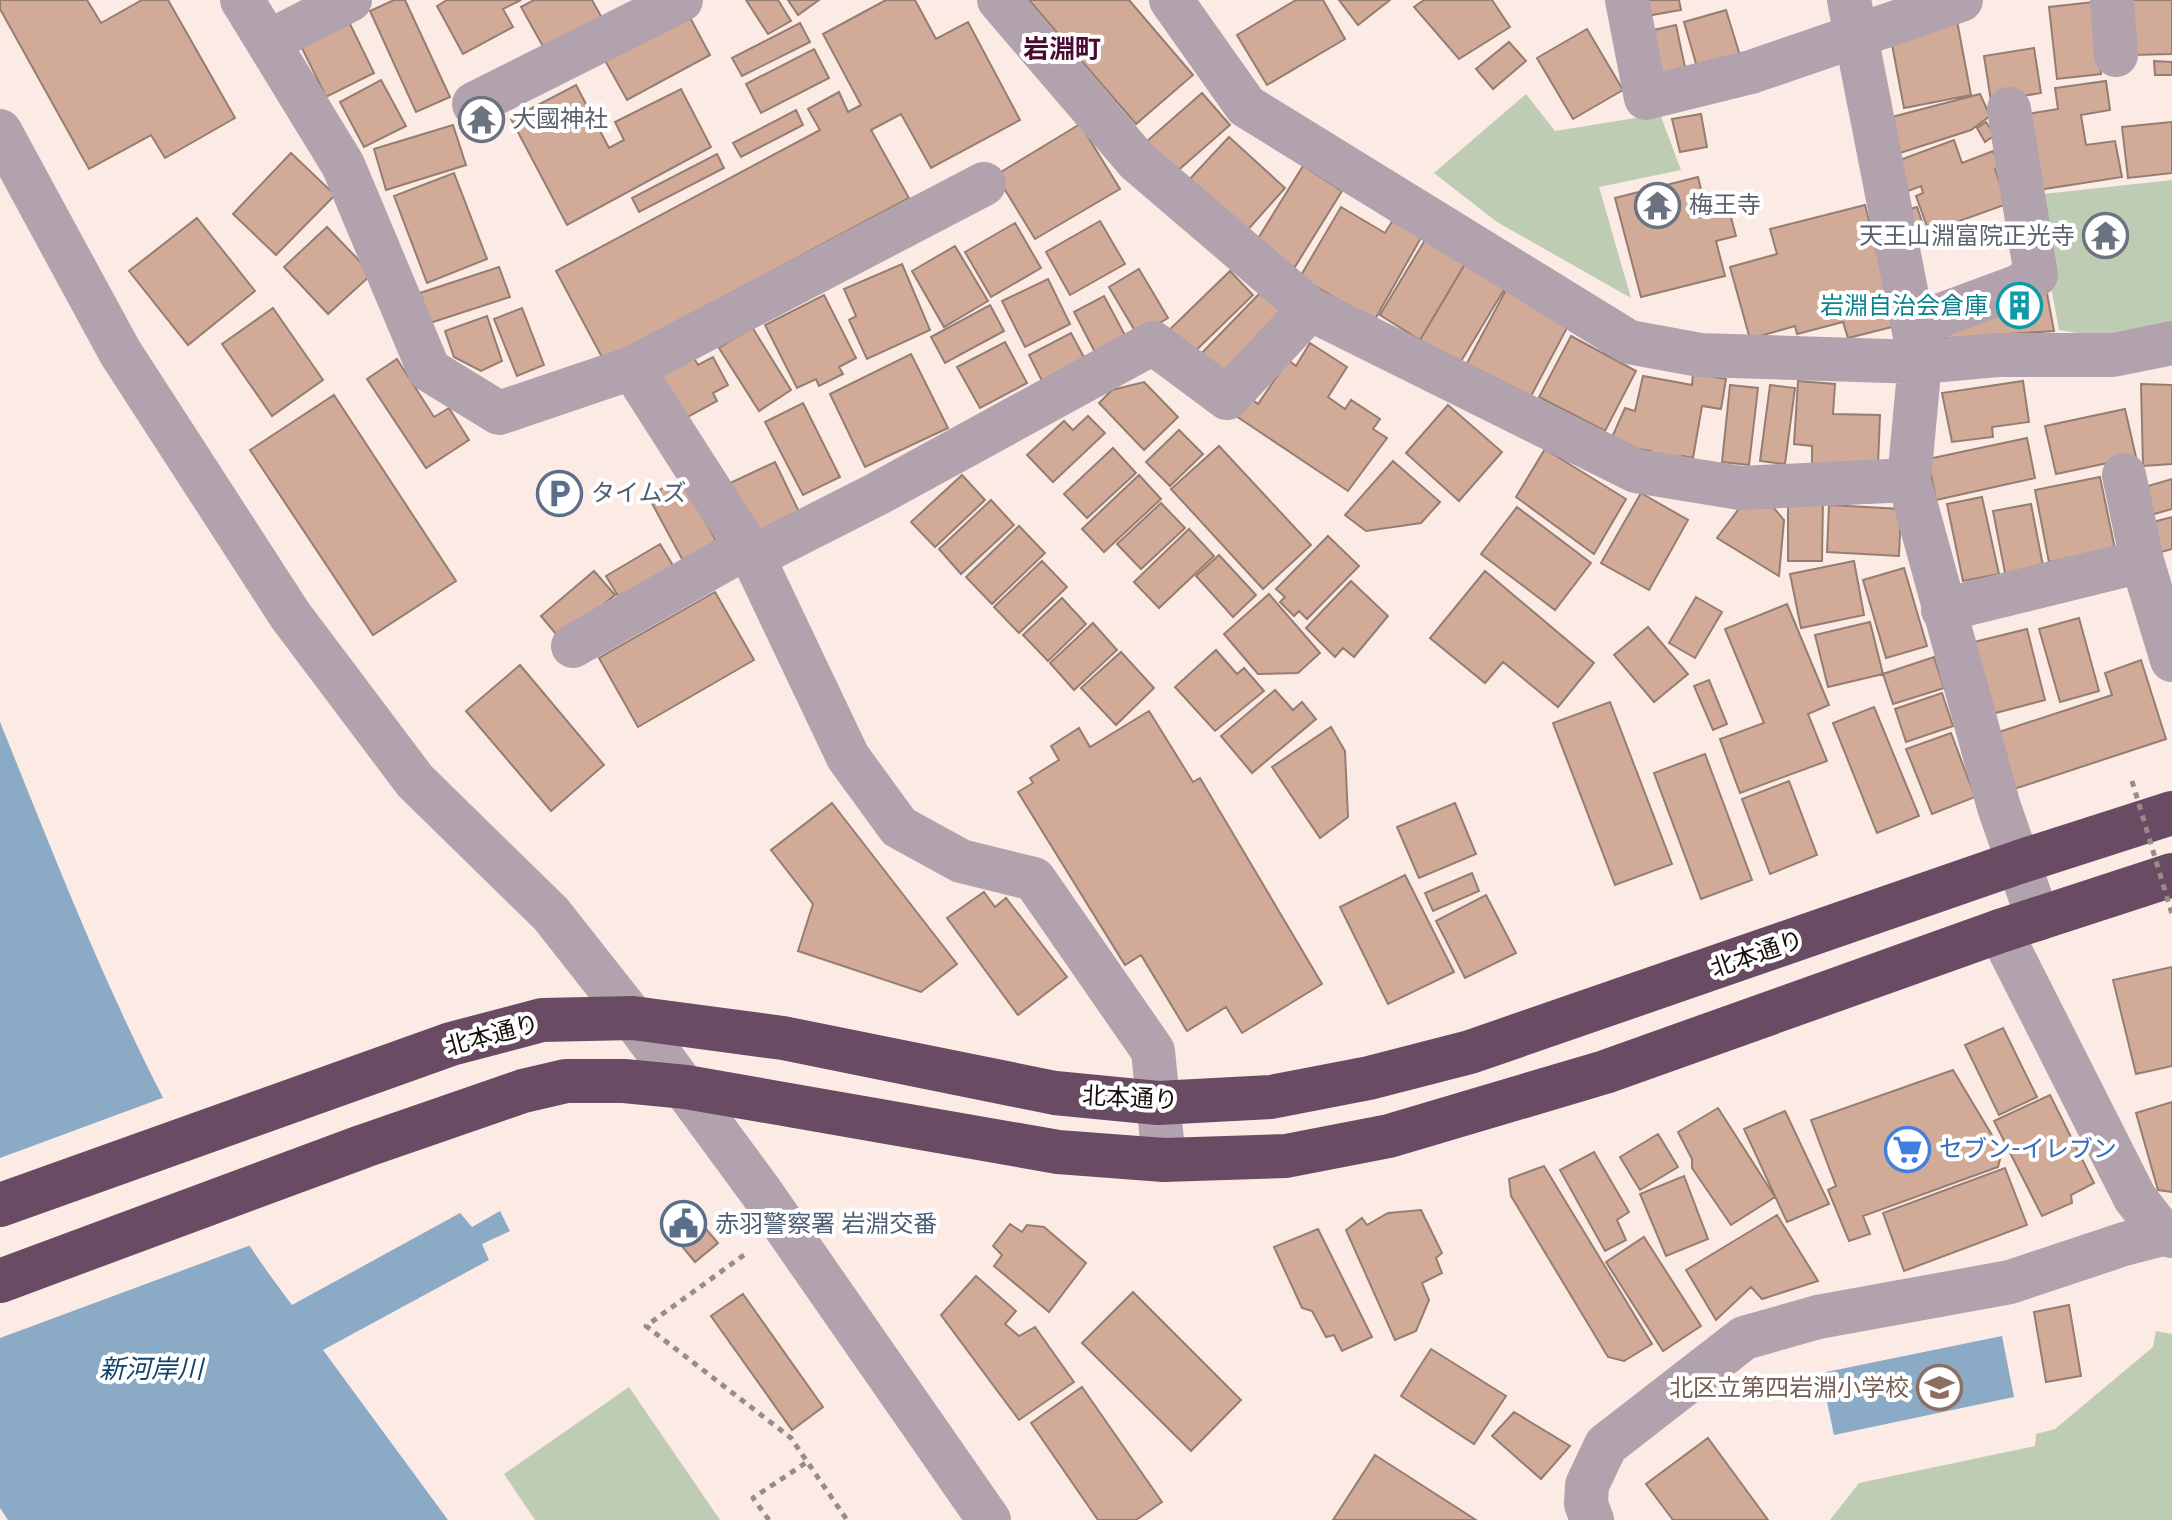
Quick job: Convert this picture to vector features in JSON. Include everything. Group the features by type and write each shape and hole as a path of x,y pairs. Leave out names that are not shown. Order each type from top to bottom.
{"highway":[{"name":"北本通り","path":"0,1205 451,1044 542,1020 633,1018 783,1038 1055,1093 1158,1103 1271,1097 1369,1078 1470,1052 2019,862 2172,813"},
{"path":"0,1281 474,1107 566,1081 624,1081 686,1087 1058,1152 1164,1160 1286,1156 1389,1136 1605,1072 2019,925 2172,875"}],"street":[{"path":"242,0 343,165 429,370 499,413 632,368 984,184"},
{"path":"268,42 350,0"},
{"path":"474,104 681,0"},
{"path":"999,0 1137,161 1310,309 1636,471 1740,488 1909,480"},
{"path":"1171,0 1246,106 1629,342 1700,355 1917,344 1997,355 2113,355 2172,343"},
{"path":"1627,0 1646,98 1751,72 1852,18 1961,0"},
{"path":"2112,0 2116,55"},
{"path":"1592,1520 1586,1504 1587,1485 1606,1445 1744,1338 1818,1317 2010,1282 2167,1235 2135,1198 2019,925 2019,862 1943,610 1909,480 1917,344 1852,18"},
{"path":"1917,344 2036,275 2009,109"},
{"path":"0,131 120,352 290,615 415,781 551,914 633,1018 686,1087 989,1520"},
{"path":"573,646 750,552 877,494 1153,343 1227,398 1310,309"},
{"path":"632,368 750,552 848,757 899,827 961,861 1034,879 1153,1051 1164,1160"},
{"path":"2124,475 2142,561 2172,660"},
{"path":"1943,610 2142,561"}],"path":[{"path":"2132,781 2172,914"},
{"path":"744,1255 646,1326 791,1438 847,1520"},
{"path":"769,1520 753,1498 807,1462"}],"green space":[{"path":"1526,94 1555,131 1660,114 1681,170 1599,187 1631,298 1497,222 1434,173"},
{"name":"天王山淵富院正光寺","path":"2172,180 2172,322 2093,336 2059,330 2034,195"},
{"path":"2156,1331 2172,1334 2172,1520 1830,1520 1859,1483 2035,1446 2036,1434 2055,1429 2153,1347"},
{"path":"629,1387 720,1520 535,1520 504,1474"}],"water":[{"name":"新河岸川","path":"0,722 93,949 163,1098 245,1239 292,1305 460,1213 472,1227 500,1211 510,1231 482,1244 489,1260 323,1350 448,1520 8,1520 0,1508"},
{"path":"2002,1336 2014,1397 1834,1435 1821,1373"}],"pier":[{"path":"165,1097 251,1245 0,1338 0,1158"}],"building":[{"path":"0,0 87,0 101,23 142,0 168,0 235,118 165,158 151,135 89,169 0,9"},
{"path":"394,0 405,0 450,97 416,112 370,11"},
{"path":"447,0 521,0 503,9 513,27 463,54 437,6"},
{"path":"534,0 592,0 602,18 545,50 521,7"},
{"path":"746,0 778,0 791,21 768,34"},
{"path":"788,0 819,0 798,15"},
{"path":"886,0 915,0 936,39 968,22 1020,120 931,168 901,114 871,130 909,198 604,361 556,271 820,130 808,109 839,92 848,112 861,105 823,34"},
{"path":"1029,0 1129,0 1193,75 1136,124"},
{"path":"1296,0 1323,0 1345,39 1267,85 1237,35"},
{"path":"1339,0 1390,0 1358,25"},
{"path":"1424,0 1492,0 1510,27 1459,59 1414,7"},
{"path":"1639,0 1679,0 1681,10 1641,17"},
{"path":"2130,0 2172,0 2172,54 2131,55"},
{"path":"2093,2 2101,74 2057,79 2049,7"},
{"path":"686,10 710,55 627,100 602,55"},
{"path":"1726,10 1742,62 1699,74 1684,22"},
{"path":"1957,21 1971,95 1904,108 1890,34"},
{"path":"349,22 374,73 326,97 301,46"},
{"path":"800,23 810,42 742,76 732,58"},
{"path":"1676,25 1686,72 1650,80 1640,33"},
{"path":"1587,29 1623,90 1573,119 1537,58"},
{"path":"1509,42 1526,61 1493,89 1476,69"},
{"path":"2034,48 2041,93 1991,101 1984,56"},
{"path":"814,49 829,78 761,113 746,84"},
{"path":"2154,61 2172,62 2172,75 2155,75"},
{"path":"381,80 406,126 364,147 340,102"},
{"path":"2106,81 2110,110 2081,115 2086,145 2115,141 2122,177 2038,190 2028,114 2058,109 2055,88"},
{"path":"576,85 609,148 624,140 615,122 681,89 711,147 567,225 511,119"},
{"path":"1202,93 1230,125 1175,173 1146,142"},
{"path":"1980,94 1990,116 1971,130 1900,153 1888,118"},
{"path":"796,110 803,125 741,157 733,143"},
{"path":"1701,114 1707,147 1680,152 1672,119"},
{"path":"1986,122 1995,135 1985,142 1977,128"},
{"path":"2172,122 2172,173 2128,178 2122,127"},
{"path":"1080,124 1120,189 1035,239 996,175"},
{"path":"453,125 466,165 386,190 374,149"},
{"path":"1229,137 1285,188 1244,234 1187,182"},
{"path":"1954,140 1962,163 1993,151 2000,166 1995,169 2007,204 1929,232 1916,196 1923,193 1921,186 1908,191 1897,161"},
{"path":"291,153 335,195 276,255 233,214"},
{"path":"717,154 724,168 639,212 632,198"},
{"path":"1303,166 1342,191 1293,270 1254,245"},
{"path":"454,173 487,259 427,283 394,196"},
{"path":"1698,177 1705,205 1726,199 1736,236 1716,241 1725,276 1641,297 1615,198"},
{"path":"1865,205 1896,326 1848,338 1843,322 1797,334 1795,326 1750,339 1730,267 1777,254 1770,229"},
{"path":"1341,207 1385,233 1393,220 1422,236 1374,321 1300,277"},
{"path":"1917,207 1927,236 1913,240 1903,211"},
{"path":"197,218 255,291 188,345 129,271"},
{"path":"1100,221 1125,264 1070,295 1046,252"},
{"path":"1015,223 1041,268 991,297 965,252"},
{"path":"327,227 372,274 328,314 284,267"},
{"path":"1425,240 1465,264 1420,340 1380,315"},
{"path":"955,246 988,301 944,327 912,271"},
{"path":"902,264 930,330 867,359 849,320 856,316 844,289"},
{"path":"1465,264 1505,288 1460,363 1420,340"},
{"path":"499,267 510,297 430,323 420,293"},
{"path":"1139,269 1168,318 1138,336 1109,287"},
{"path":"1230,271 1253,295 1185,361 1162,337"},
{"path":"1048,279 1070,324 1025,347 1002,301"},
{"name":"岩淵自治会倉庫","path":"2045,283 2054,331 1937,339"},
{"path":"1506,290 1569,324 1530,398 1466,365"},
{"path":"1261,292 1284,314 1217,383 1194,361"},
{"path":"824,295 856,358 839,367 843,374 819,386 816,379 797,388 765,325"},
{"path":"1104,296 1127,339 1097,356 1074,312"},
{"path":"990,305 1004,331 945,363 931,337"},
{"path":"273,308 323,380 272,416 222,344"},
{"path":"522,308 544,365 517,376 494,319"},
{"path":"487,316 502,361 481,371 454,357 445,331"},
{"path":"752,327 791,390 759,411 719,348"},
{"path":"1071,333 1086,361 1043,383 1029,355"},
{"path":"1571,336 1636,371 1605,431 1539,397"},
{"path":"1005,342 1027,383 980,408 957,367"},
{"path":"1310,343 1347,367 1328,397 1345,409 1351,400 1380,419 1373,429 1387,438 1348,491 1236,416 1249,397 1258,404 1288,360 1296,366"},
{"path":"691,353 698,365 713,357 728,385 713,393 717,401 684,419 659,370"},
{"path":"911,354 948,428 865,467 830,394"},
{"path":"397,359 434,417 449,408 469,440 426,468 367,379"},
{"path":"1693,373 1726,379 1721,409 1702,406 1693,458 1682,456 1680,465 1650,461 1651,451 1609,444 1625,408 1635,411 1643,376 1692,385"},
{"path":"1798,381 1835,384 1833,414 1880,415 1878,465 1812,464 1812,446 1794,444"},
{"path":"2023,381 2029,422 1992,427 1993,437 1952,442 1942,393"},
{"path":"1144,382 1178,417 1144,450 1099,403 1112,390"},
{"path":"2141,384 2172,385 2172,464 2143,466"},
{"path":"1730,385 1758,388 1749,465 1722,462"},
{"path":"1770,385 1795,388 1785,464 1760,461"},
{"path":"334,395 456,581 373,635 250,450"},
{"path":"803,403 840,477 803,495 765,422"},
{"path":"1448,405 1502,452 1459,501 1406,453"},
{"path":"2125,409 2136,457 2056,474 2045,426"},
{"path":"1088,416 1105,433 1053,482 1027,455 1064,421 1073,430"},
{"path":"1179,430 1203,454 1170,486 1146,462"},
{"path":"2027,438 2035,478 1936,500 1928,459"},
{"path":"1219,446 1311,545 1263,589 1171,489"},
{"path":"1113,448 1136,473 1087,518 1064,494"},
{"path":"1545,449 1626,499 1594,554 1516,497"},
{"path":"1393,461 1440,502 1421,523 1366,531 1345,515"},
{"path":"775,462 802,518 753,541 726,485"},
{"path":"962,475 985,500 935,547 911,522"},
{"path":"1139,475 1161,499 1104,552 1082,529"},
{"path":"2100,477 2115,549 2049,562 2035,490"},
{"path":"682,478 722,552 688,570 648,496"},
{"path":"2172,479 2172,509 2147,516 2138,489"},
{"path":"1641,493 1688,520 1649,590 1601,563"},
{"path":"1982,497 1999,574 1963,581 1947,504"},
{"path":"1788,499 1823,499 1822,561 1788,561"},
{"path":"991,500 1014,525 961,574 939,549"},
{"path":"1767,500 1784,520 1779,576 1717,538 1741,506"},
{"path":"1161,503 1185,528 1141,569 1117,544"},
{"path":"2031,504 2045,576 2007,583 1993,511"},
{"path":"1829,505 1901,509 1899,556 1827,552"},
{"path":"1517,507 1591,563 1555,610 1481,554"},
{"path":"2172,517 2172,549 2161,552 2153,522"},
{"path":"1019,526 1045,553 992,604 966,577"},
{"path":"1189,529 1214,556 1159,608 1134,582"},
{"path":"1328,536 1359,566 1307,619 1299,611 1294,616 1280,602 1285,597 1276,589"},
{"path":"660,544 680,577 626,609 606,576"},
{"path":"1219,555 1256,595 1233,617 1196,576"},
{"path":"1042,561 1067,587 1019,633 994,607"},
{"path":"1854,561 1864,615 1801,628 1790,574"},
{"path":"1904,568 1927,646 1886,658 1863,580"},
{"path":"594,571 615,595 561,640 541,616"},
{"path":"1485,571 1594,663 1558,707 1503,662 1485,683 1430,638"},
{"path":"1351,581 1388,616 1354,657 1343,648 1335,657 1306,628"},
{"path":"715,592 754,660 638,727 599,658"},
{"path":"1269,594 1320,653 1298,673 1258,674 1224,634"},
{"path":"1696,597 1722,612 1695,658 1669,643"},
{"path":"1062,598 1086,624 1048,661 1023,635"},
{"path":"1787,604 1829,705 1808,714 1827,761 1740,793 1720,739 1764,723 1725,629"},
{"path":"2079,618 2099,691 2060,702 2039,629"},
{"path":"1870,622 1883,674 1828,687 1815,635"},
{"path":"1093,623 1117,650 1074,690 1050,663"},
{"path":"1648,627 1688,674 1654,702 1614,655"},
{"path":"2027,629 2045,700 1988,715 1970,643"},
{"path":"1216,650 1237,674 1244,668 1264,691 1215,731 1175,687"},
{"path":"1121,652 1154,688 1116,725 1081,688"},
{"path":"1934,657 1944,688 1893,704 1883,674"},
{"path":"2141,660 2166,739 2011,790 1993,734 2112,695 2105,673"},
{"path":"520,665 604,765 551,811 466,711"},
{"path":"1709,680 1727,724 1713,730 1694,686"},
{"path":"1275,690 1293,710 1302,702 1316,719 1252,773 1221,736"},
{"path":"1942,693 1953,726 1906,742 1895,709"},
{"path":"1610,702 1672,864 1615,885 1553,723"},
{"path":"1874,707 1919,816 1877,833 1833,723"},
{"path":"1149,711 1193,782 1200,778 1322,984 1242,1033 1226,1007 1187,1031 1141,955 1125,965 1018,792 1033,783 1030,778 1059,760 1051,746 1079,728 1090,747"},
{"path":"1331,727 1345,751 1348,817 1320,838 1272,767"},
{"path":"1951,733 1975,797 1932,814 1906,749"},
{"path":"1705,754 1752,880 1701,899 1654,773"},
{"path":"1789,781 1817,855 1770,874 1742,799"},
{"path":"832,803 957,964 921,992 798,951 813,904 771,850"},
{"path":"1455,803 1476,854 1419,878 1397,827"},
{"path":"1472,873 1479,891 1433,911 1425,893"},
{"path":"1405,875 1454,972 1388,1004 1340,907"},
{"path":"984,892 995,907 1006,898 1067,977 1018,1015 947,918"},
{"path":"1486,895 1516,953 1465,978 1436,921"},
{"path":"2172,967 2172,1066 2136,1074 2113,980"},
{"path":"2003,1028 2037,1097 1999,1115 1965,1045"},
{"path":"1953,1070 2002,1152 1998,1167 1863,1216 1870,1234 1849,1241 1828,1190 1836,1186 1811,1120"},
{"path":"2050,1095 2094,1183 2071,1195 2072,1203 2042,1216 1994,1121"},
{"path":"2172,1102 2172,1192 2158,1190 2136,1113"},
{"path":"1718,1108 1775,1197 1731,1225 1692,1168 1692,1159 1678,1132"},
{"path":"1785,1111 1829,1204 1787,1222 1744,1129"},
{"path":"1658,1134 1678,1167 1640,1190 1620,1157"},
{"path":"1594,1152 1629,1212 1617,1220 1626,1240 1605,1251 1560,1170"},
{"path":"1544,1166 1652,1344 1624,1361 1608,1357 1511,1196 1509,1179"},
{"path":"2005,1168 2027,1225 1904,1271 1883,1213"},
{"path":"1684,1176 1708,1239 1666,1256 1640,1194"},
{"path":"684,1203 718,1243 695,1262 662,1222"},
{"path":"1421,1210 1442,1253 1436,1258 1442,1273 1422,1283 1429,1300 1416,1331 1395,1340 1346,1230 1362,1218 1367,1225 1388,1213"},
{"path":"1777,1215 1818,1281 1762,1299 1751,1287 1716,1320 1686,1270"},
{"path":"1010,1224 1022,1232 1027,1225 1044,1227 1086,1263 1049,1312 994,1266 1002,1255 993,1246"},
{"path":"1318,1229 1372,1337 1342,1351 1334,1335 1326,1337 1312,1311 1302,1308 1274,1247"},
{"path":"1644,1237 1701,1326 1663,1351 1606,1262"},
{"path":"976,1276 1016,1311 1005,1324 1019,1336 1035,1327 1074,1382 1019,1420 941,1315"},
{"path":"1133,1292 1241,1400 1191,1451 1082,1343"},
{"path":"743,1294 823,1407 792,1430 711,1316"},
{"path":"2069,1305 2081,1376 2046,1382 2034,1312"},
{"path":"1431,1349 1506,1396 1474,1444 1401,1396"},
{"path":"1082,1387 1162,1502 1136,1520 1098,1520 1031,1423"},
{"path":"1514,1412 1570,1446 1541,1479 1492,1436"},
{"path":"1708,1438 1768,1520 1673,1520 1646,1484"},
{"path":"1375,1455 1476,1520 1333,1520"}],"place":[{"name":"大國神社","path":"481,119"},
{"name":"梅王寺","path":"1658,205"},
{"name":"天王山淵富院正光寺","path":"2106,236"},
{"name":"岩淵自治会倉庫","path":"2019,306"},
{"name":"タイムズ","path":"560,493"},
{"name":"セブン-イレブン","path":"1908,1149"},
{"name":"赤羽警察署 岩淵交番","path":"684,1224"},
{"name":"北区立第四岩淵小学校","path":"1940,1388"}],"district":[{"name":"岩淵町","path":"1062,49"}]}
